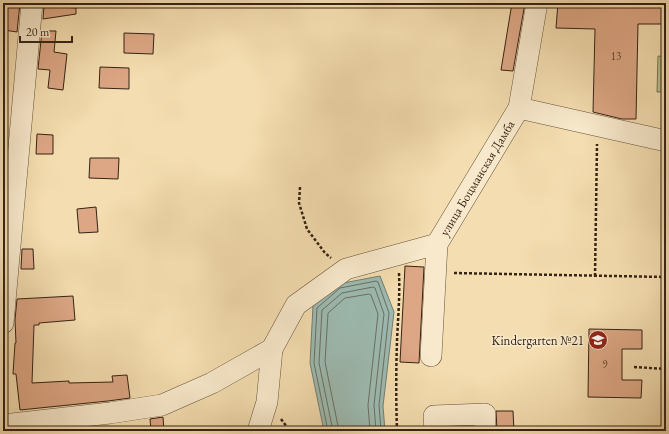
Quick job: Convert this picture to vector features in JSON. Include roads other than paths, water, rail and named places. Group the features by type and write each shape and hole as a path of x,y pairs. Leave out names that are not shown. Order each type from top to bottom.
{"street":[{"path":"3,323 32,3"},
{"name":"улица Боцманская Дамба","path":"272,350 296,305 346,269 437,244 519,108 537,3"},
{"path":"519,108 666,140"},
{"path":"431,356 437,244"},
{"path":"3,425 110,413 162,405 212,384 272,350"},
{"path":"258,431 267,402 272,350"},
{"path":"435,431 434,416 485,414 485,431"}],"water":[{"path":"380,276 394,312 383,406 385,431 324,431 310,363 313,306 338,284"}],"place":[{"name":"Kindergarten №21","path":"598,340"}]}
